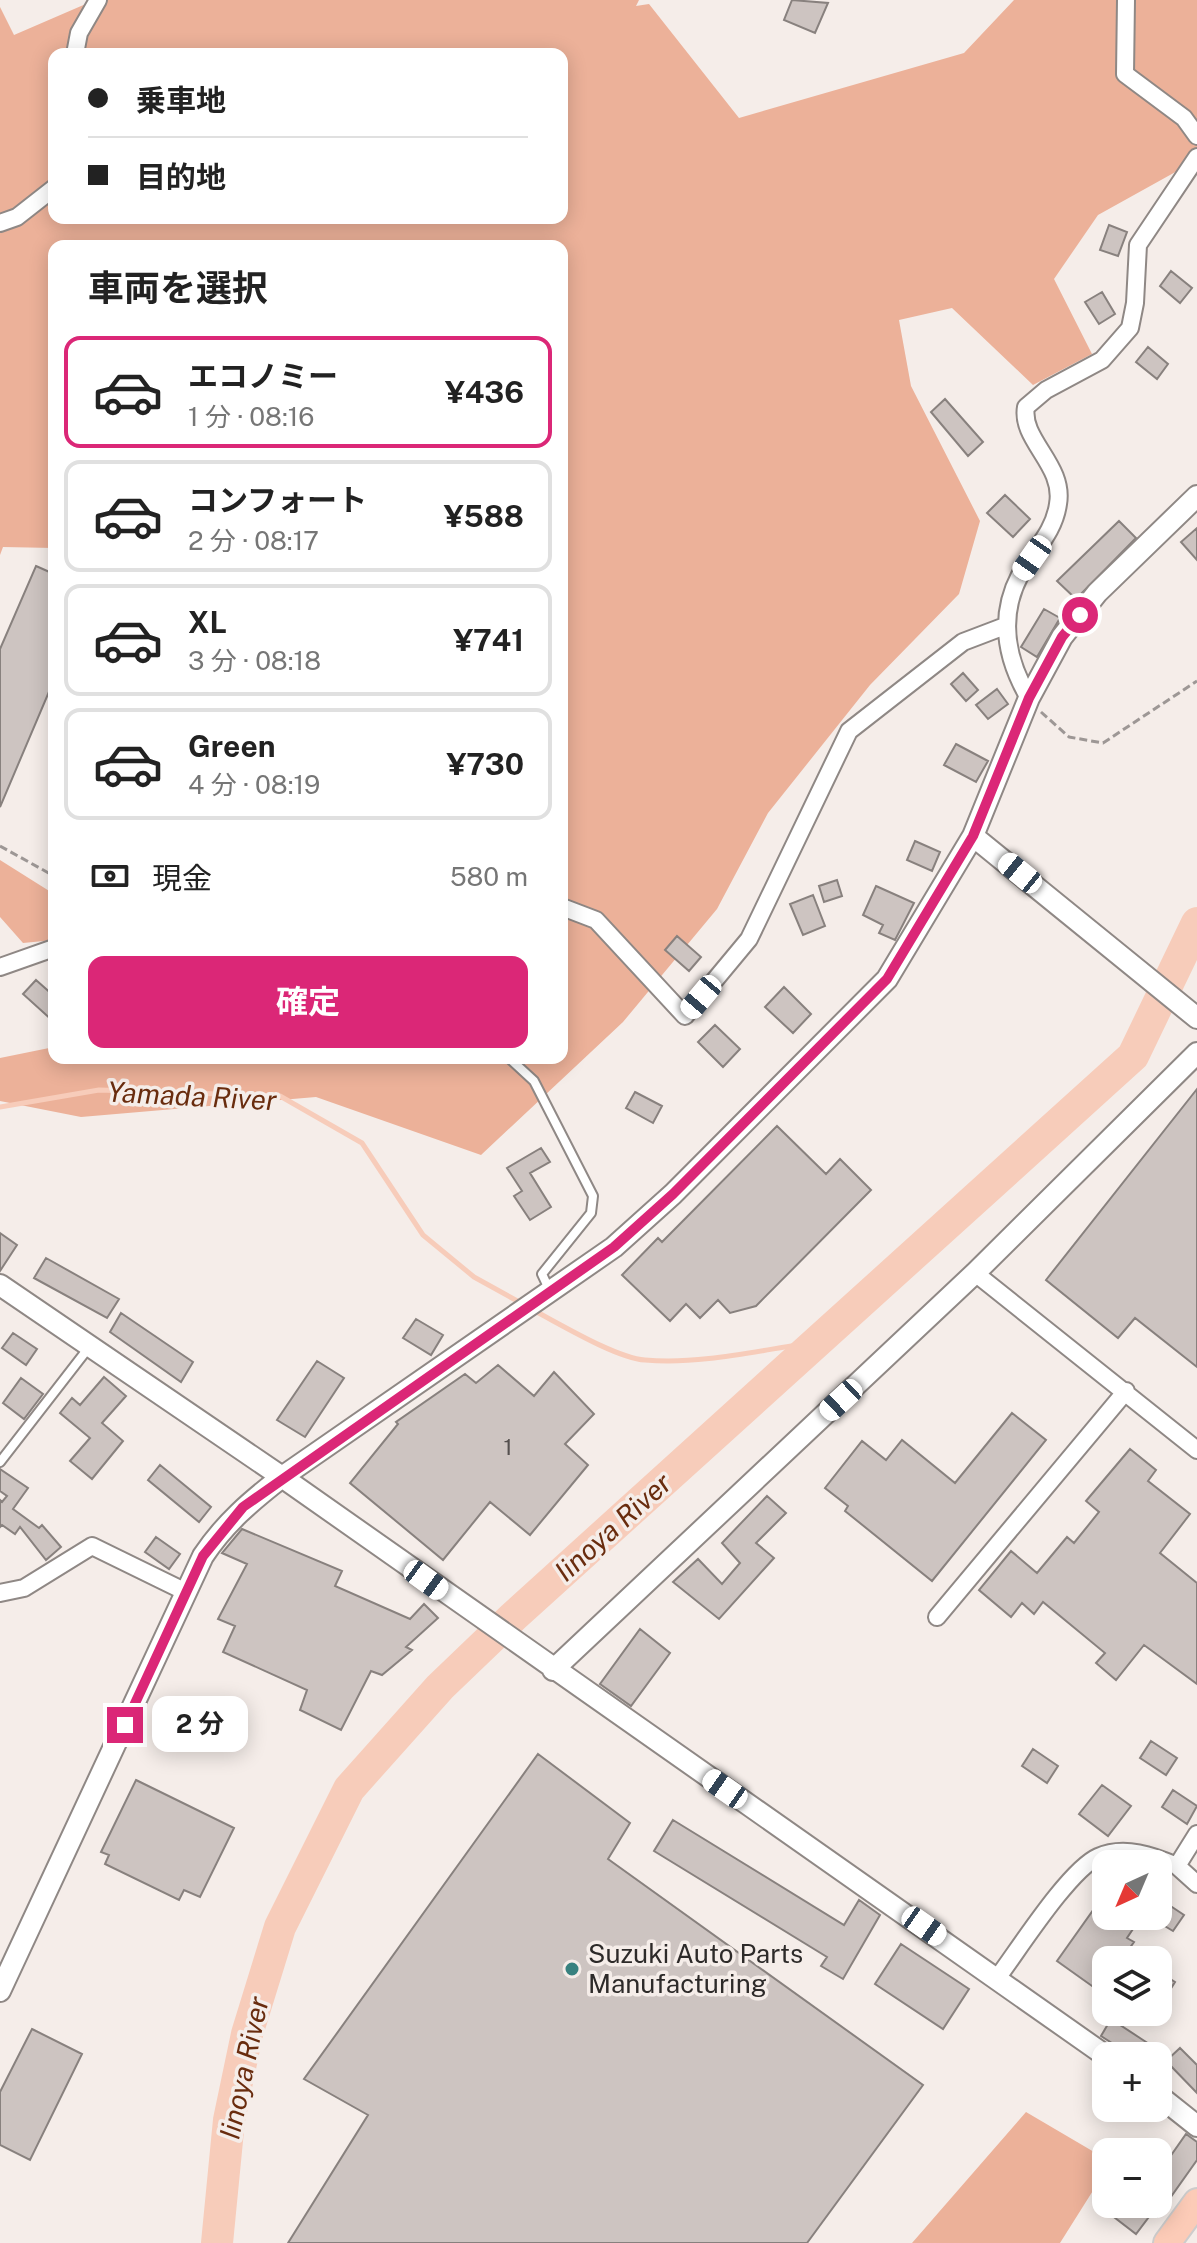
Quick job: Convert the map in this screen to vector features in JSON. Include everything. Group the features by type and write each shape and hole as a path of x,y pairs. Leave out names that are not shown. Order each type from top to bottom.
{"highway":[{"path":"1167,2243 1196,2207"}],"street":[{"path":"76,48 79,33 98,0"},
{"path":"1126,0 1125,74 1184,118 1197,136"},
{"path":"1029,698 1014,673 1005,626 1019,576 1044,540 1058,504 1056,474 1028,426 1026,407 1046,390 1102,360 1130,328 1135,303 1138,245 1197,157"},
{"path":"0,223 17,217 48,193"},
{"path":"0,1991 186,1592 219,1532 243,1507 282,1477 514,1320 614,1247 673,1194 887,979 973,836 1029,698 1062,637 1097,593 1197,496"},
{"path":"568,909 596,920 630,952 685,1016 749,939 849,731 963,642 1005,626"},
{"path":"973,836 1138,966 1197,1018"},
{"path":"0,967 48,950"},
{"path":"553,1670 975,1273 1197,1053"},
{"path":"975,1273 1197,1450"},
{"path":"0,1285 282,1477 1092,2046"},
{"path":"937,1617 1126,1391"},
{"path":"0,1593 24,1588 92,1546 186,1592"},
{"path":"1177,1866 1197,1834"},
{"path":"998,1977 1068,1884 1098,1857 1150,1854 1177,1866 1197,1884"},
{"path":"1172,2106 1197,2126"}],"lane":[{"path":"516,1064 534,1081 593,1196 591,1213 542,1274 546,1296"},
{"path":"0,1462 90,1346"}],"path":[{"path":"1029,698 1069,737 1103,743 1197,681"},
{"path":"0,846 48,873"}],"shaded area":[{"path":"95,0 639,0 636,6 649,4 739,118 964,53 1014,0 1197,0 1197,160 1098,215 1054,279 1092,354 1033,385 952,308 899,320 911,386 980,521 959,594 870,685 768,813 717,909 623,1022 481,1155 316,1097 81,1117 0,1101 0,1058 48,1048 48,1064 568,1064 568,240 48,240 48,548 3,547 0,555 0,7 14,35"},
{"path":"0,860 48,890 48,941 23,943 0,917"},
{"path":"1026,2112 1092,2151 1092,2192 1060,2243 912,2243"}],"building":[{"path":"792,0 828,3 815,33 784,20"},
{"path":"1109,225 1127,232 1118,256 1100,250"},
{"path":"1171,271 1192,288 1180,303 1160,286"},
{"path":"1102,292 1115,314 1099,324 1085,302"},
{"path":"1148,347 1168,364 1157,379 1136,362"},
{"path":"945,399 983,442 968,456 931,412"},
{"path":"1005,495 1030,519 1013,537 987,513"},
{"path":"1119,521 1136,538 1076,599 1057,581"},
{"path":"1197,528 1197,560 1181,542"},
{"path":"36,566 48,571 48,694 0,807 0,649"},
{"path":"1044,609 1060,618 1037,657 1021,647"},
{"path":"963,673 978,690 966,701 951,684"},
{"path":"997,689 1008,704 988,719 976,705"},
{"path":"956,744 988,761 976,782 944,765"},
{"path":"915,841 940,852 932,871 907,860"},
{"path":"837,880 842,896 824,902 819,886"},
{"path":"876,886 914,903 895,940 879,933 883,925 863,915"},
{"path":"813,895 825,926 803,935 790,904"},
{"path":"677,936 701,957 689,971 665,950"},
{"path":"36,980 48,991 48,1017 23,994"},
{"path":"784,987 811,1014 793,1033 765,1007"},
{"path":"715,1025 740,1049 723,1067 698,1042"},
{"path":"1197,1089 1197,1367 1135,1318 1118,1338 1046,1280"},
{"path":"635,1092 662,1106 653,1123 626,1108"},
{"path":"777,1126 826,1174 840,1159 871,1190 756,1306 730,1313 718,1300 700,1318 686,1304 670,1321 622,1275 658,1238 662,1242"},
{"path":"541,1148 550,1162 530,1173 551,1207 530,1220 514,1196 522,1191 507,1168"},
{"path":"0,1233 17,1245 0,1271"},
{"path":"46,1258 119,1299 107,1318 34,1278"},
{"path":"121,1313 193,1362 181,1382 110,1332"},
{"path":"416,1319 443,1335 431,1355 403,1338"},
{"path":"13,1333 37,1349 26,1365 2,1348"},
{"path":"317,1361 344,1378 305,1437 277,1420"},
{"path":"498,1365 534,1396 554,1372 594,1414 565,1444 588,1465 530,1535 490,1502 443,1560 350,1483 398,1424 396,1422 465,1374 476,1383"},
{"path":"104,1377 126,1396 102,1423 123,1441 92,1479 70,1461 90,1438 60,1413 72,1398 80,1405"},
{"path":"21,1378 43,1394 24,1419 3,1403"},
{"path":"1012,1413 1046,1440 932,1581 845,1511 848,1506 825,1488 862,1441 886,1460 902,1440 955,1483"},
{"path":"1130,1449 1156,1470 1148,1481 1190,1514 1160,1553 1197,1583 1197,1684 1144,1645 1116,1680 1096,1663 1105,1653 1043,1602 1034,1614 1022,1603 1011,1617 979,1590 1011,1551 1037,1573 1067,1537 1074,1543 1099,1512 1086,1501"},
{"path":"160,1465 211,1507 199,1522 148,1480"},
{"path":"0,1469 28,1488 13,1509 39,1528 42,1525 61,1547 46,1560 20,1527 15,1534 2,1525 0,1527 0,1500 2,1502 7,1496 0,1491"},
{"path":"767,1496 786,1513 756,1543 774,1558 719,1619 673,1582 698,1559 722,1584 740,1563 722,1543"},
{"path":"242,1529 342,1571 335,1586 410,1619 424,1604 438,1618 406,1647 412,1650 382,1675 371,1671 341,1730 300,1710 307,1690 223,1652 235,1626 218,1619 247,1564 222,1553"},
{"path":"156,1537 180,1554 169,1569 145,1552"},
{"path":"640,1629 670,1653 631,1706 600,1684"},
{"path":"1151,1741 1177,1758 1166,1775 1140,1758"},
{"path":"1033,1749 1058,1766 1047,1783 1022,1766"},
{"name":"Suzuki Auto Parts Manufacturing","path":"538,1754 630,1823 608,1859 923,2085 807,2243 288,2243 368,2115 304,2079"},
{"path":"136,1780 234,1828 200,1897 184,1890 179,1900 105,1864 109,1855 101,1852"},
{"path":"1102,1785 1131,1806 1108,1836 1079,1814"},
{"path":"1173,1790 1197,1806 1187,1824 1162,1807"},
{"path":"673,1820 844,1925 859,1900 880,1915 843,1979 821,1966 827,1957 654,1851"},
{"path":"1172,1907 1184,1915 1171,1930"},
{"path":"1092,1912 1092,1930 1132,1930 1127,1938 1134,1942 1131,1946 1092,1946 1092,1986 1057,1961"},
{"path":"901,1944 969,1989 943,2029 875,1984"},
{"path":"1107,2026 1122,2026 1146,2042 1110,2042 1101,2036"},
{"path":"32,2029 82,2054 30,2160 0,2145 0,2092"},
{"path":"1180,2048 1197,2065 1197,2093 1172,2067 1172,2055"},
{"path":"1186,2134 1197,2142 1197,2160 1172,2195 1172,2154"},
{"path":"1115,2218 1148,2218 1136,2234"}],"waterway":[{"name":"Iinoya River","path":"217,2243 229,2120 247,2034 280,1927 349,1789 440,1687 513,1617 1133,1056 1197,923"},
{"name":"Yamada River","path":"0,1107 99,1090 280,1096 362,1143 423,1235 474,1277 521,1303"},
{"name":"Yamada River","path":"533,1310 604,1347 645,1360 709,1359 816,1342"}],"place":[{"name":"Suzuki Auto Parts Manufacturing","path":"572,1969"}],"route":[{"path":"125,1725 203,1556 219,1532 243,1507 614,1247 673,1194 887,979 973,836 1029,698 1062,637 1080,615"}]}
